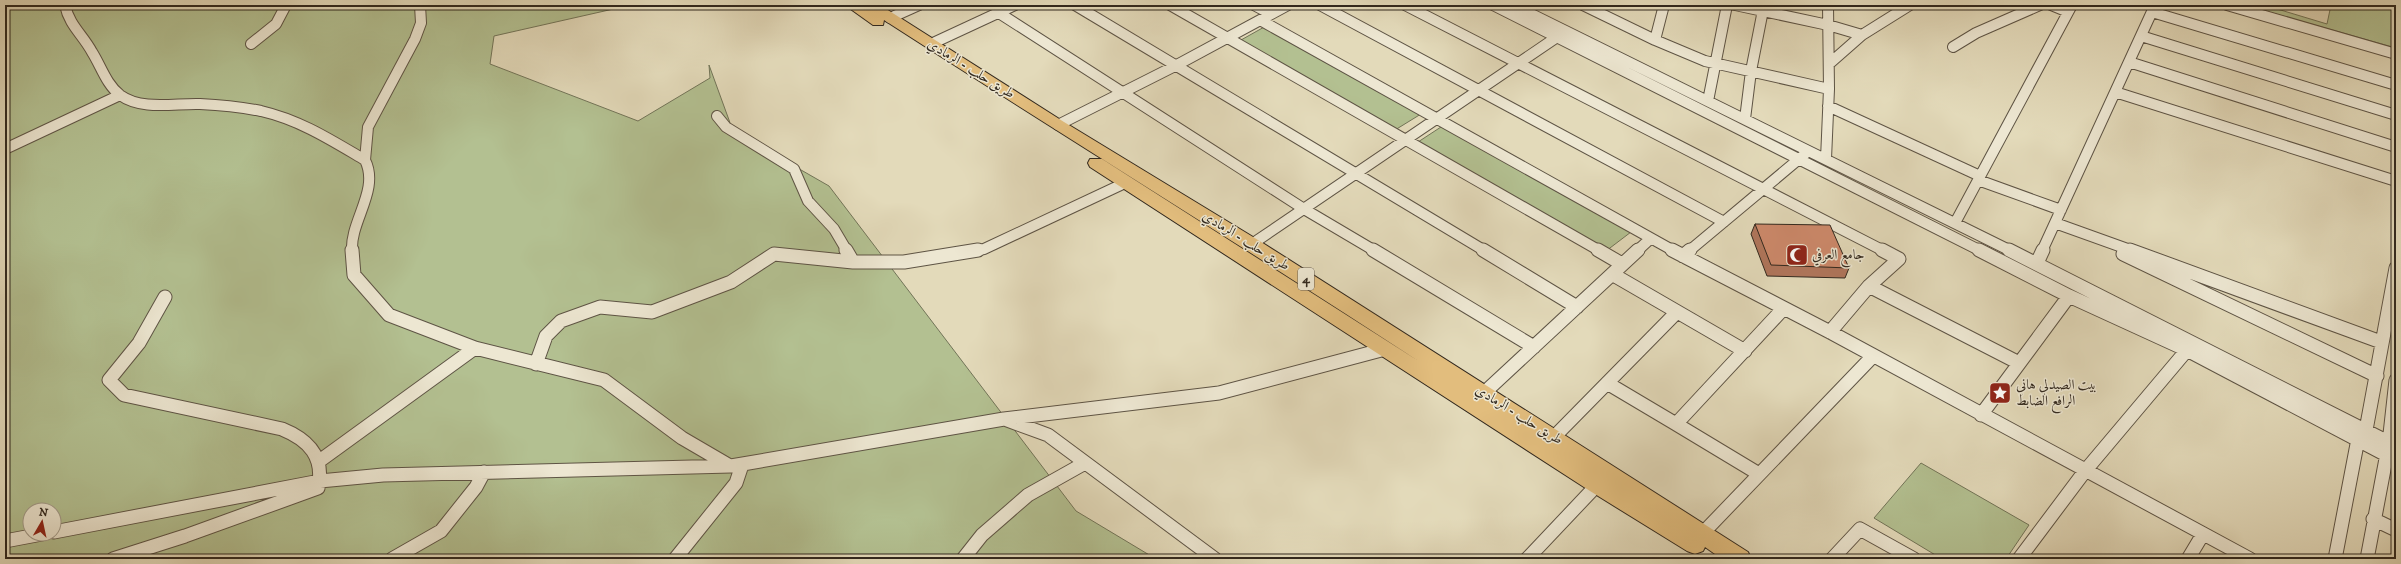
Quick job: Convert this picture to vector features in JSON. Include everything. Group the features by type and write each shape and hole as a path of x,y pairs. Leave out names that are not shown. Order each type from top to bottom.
{"highway":[{"name":"طريق حلب - الرمادي","path":"852,5 1597,485 1717,559"},
{"name":"طريق حلب - الرمادي","path":"870,5 1058,125 1252,244 1554,437 1701,535 1740,559"}],"street":[{"path":"65,5 66,19 91,49 105,78 120,95 131,100 148,103 204,104 277,115 311,129 365,160"},
{"path":"251,44 276,24 286,5"},
{"path":"420,5 421,23 415,39 368,127 365,160 369,168 370,182 351,238 354,276 389,315 475,348 604,380 682,438 736,465 741,473 736,483 675,559"},
{"path":"930,44 1015,5"},
{"path":"1076,5 1175,66 1577,306"},
{"path":"1170,5 1622,264"},
{"path":"1254,5 1271,14"},
{"path":"1058,125 1175,66 1288,5"},
{"path":"1320,5 1477,91 1724,222"},
{"path":"1405,5 1899,259 1869,286 1830,332"},
{"path":"1493,5 2069,296 2187,350 2362,434"},
{"path":"1513,5 2036,263 2392,451"},
{"path":"1583,5 1655,40 1714,63 1829,88"},
{"path":"1655,40 1664,5"},
{"path":"1708,101 1714,63 1727,5"},
{"path":"1735,5 1764,8 1862,34"},
{"path":"1826,159 1829,88 1828,5"},
{"path":"1829,64 1862,34 1910,5"},
{"path":"1953,47 1976,33 2040,5"},
{"path":"1955,223 2070,9 2050,5"},
{"path":"2227,5 2396,54"},
{"path":"890,18 915,6"},
{"path":"1745,119 1751,71 1764,8"},
{"path":"2036,263 2154,9 2396,85"},
{"path":"999,13 1304,209 1534,347"},
{"path":"1260,20 1650,239 1830,332 1981,415 2250,559"},
{"path":"2141,36 2396,116"},
{"path":"1252,244 1557,37"},
{"path":"2129,62 2396,147"},
{"path":"2116,92 2396,181"},
{"path":"5,149 120,95"},
{"path":"1828,106 1979,178 2061,210"},
{"path":"717,116 726,127 794,169 808,201 834,229 853,262"},
{"path":"1683,256 1809,151"},
{"path":"536,364 546,336 561,322 600,307 652,312 731,282 774,254 853,262 904,262 946,257 984,249 1127,182"},
{"path":"2055,223 2381,342"},
{"path":"2089,236 2147,267 2378,376"},
{"path":"1484,393 1650,239"},
{"path":"2335,559 2362,434 2378,376 2381,342 2396,268"},
{"path":"1612,274 1745,351"},
{"path":"1869,286 2019,364"},
{"path":"1981,415 2069,296"},
{"path":"113,559 185,536 318,488 320,481 318,462 305,440 282,429 124,395 109,380 139,343 165,297"},
{"path":"1676,424 1783,309"},
{"path":"1554,437 1676,312"},
{"path":"318,462 475,348"},
{"path":"62,530 320,481 383,475 736,465 1004,419 1219,394 1386,349"},
{"path":"2019,559 2085,471 2187,350"},
{"path":"1701,535 1873,356"},
{"path":"2367,559 2373,519 2392,451 2396,380"},
{"path":"1607,383 1759,474"},
{"path":"1004,419 1048,435 1215,559"},
{"path":"963,559 982,535 1028,495 1085,463"},
{"path":"392,559 441,531 476,487 484,472"},
{"path":"1527,559 1597,485"},
{"path":"2373,519 2396,530"},
{"path":"1832,559 1860,529 1914,559"},
{"path":"2188,559 2203,534"},
{"path":"5,541 22,538"}],"green space":[{"path":"5,5 631,5 494,36 490,64 638,121 710,78 709,65 733,131 829,186 1076,511 1156,559 5,559"},
{"path":"2254,5 2264,5 2327,24 2331,5 2396,5 2396,48 2258,9"},
{"path":"1266,26 1421,114 1395,130 1241,40"},
{"path":"1444,125 1631,232 1606,251 1418,142"},
{"path":"1921,463 2029,525 2006,559 1942,559 1874,518"}],"building":[{"name":"جامع العرفي","path":"1755,224 1830,225 1849,268 1771,265"}],"place":[{"name":"جامع العرفي","path":"1797,255"},
{"name":"بيت الصيدلي هاني الرافع الضابط","path":"2000,393"}]}
